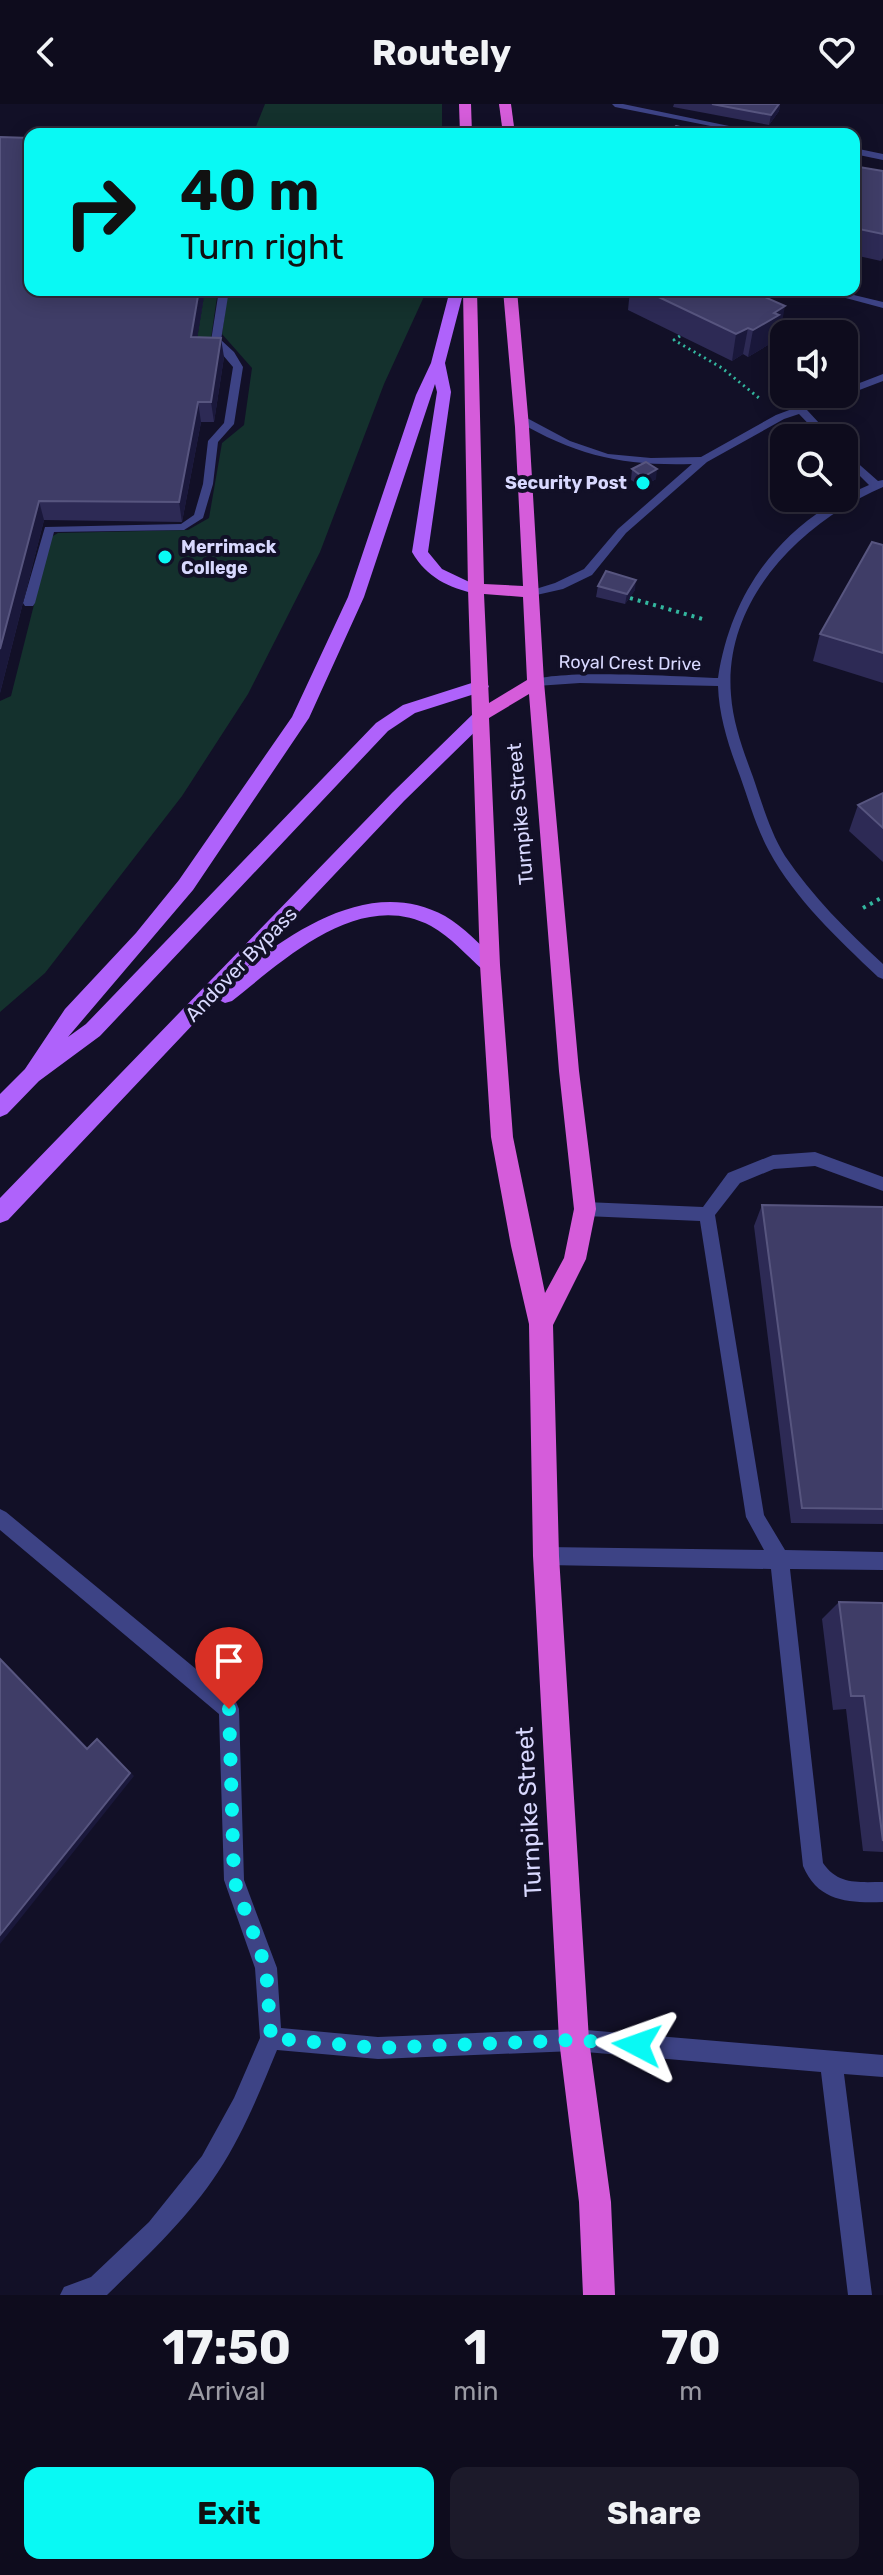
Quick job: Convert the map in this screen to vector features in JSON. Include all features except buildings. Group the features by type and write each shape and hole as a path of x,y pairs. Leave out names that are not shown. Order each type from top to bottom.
{"highway":[{"path":"465,104 466,128"},
{"path":"505,104 508,128"},
{"name":"Turnpike Street","path":"470,296 476,589 490,965 502,1137 522,1246 541,1324 546,1556 574,2040 595,2202 599,2295"},
{"name":"Turnpike Street","path":"511,296 536,682 569,1071 585,1209 575,1259 541,1324"},
{"path":"476,589 532,592"},
{"path":"481,686 536,682"},
{"path":"482,715 536,682"}],"main road":[{"path":"32,1075 72,1015 143,938 186,885 300,718 356,597 423,395 438,363 454,296"},
{"path":"438,363 444,392 420,552 427,567 437,575 476,589"},
{"path":"0,1108 32,1075 93,1030 382,727 409,709 481,686"},
{"name":"Andover Bypass","path":"0,1213 398,797 482,715"},
{"path":"176,1031 314,930 356,913 394,910 432,919 490,965"}],"street":[{"path":"615,105 733,128"},
{"path":"860,152 883,157"},
{"path":"29,603 49,529 184,527 199,516 208,484 213,441 229,424 238,367 216,341 223,296"},
{"path":"846,296 883,305"},
{"path":"858,388 883,377"},
{"path":"532,592 559,586 588,572 622,531 703,460 780,417 803,408"},
{"path":"800,409 814,424"},
{"path":"521,419 575,448 608,459 650,462 703,460"},
{"name":"Royal Crest Drive","path":"858,466 879,484 825,513 775,556 756,581 735,629 724,682 730,730 779,858 830,925 883,973"},
{"name":"Royal Crest Drive","path":"536,682 580,679 724,682"},
{"path":"883,1184 815,1159 773,1162 734,1178 707,1214 755,1517 779,1558 813,1866 823,1883 839,1892 883,1892"},
{"path":"585,1209 707,1214"},
{"path":"0,1518 229,1709 234,1880 266,1968 271,2038 242,2106 210,2164 157,2230 98,2287 72,2295"},
{"path":"546,1556 883,1561"},
{"path":"271,2038 378,2048 574,2040 883,2066"},
{"path":"831,2062 860,2295"}],"path":[{"path":"680,336 674,340 722,368 780,417"},
{"path":"630,598 735,629"}],"green space":[{"path":"265,104 442,104 442,128 255,128"},
{"path":"204,296 217,296 210,345 194,357"},
{"path":"227,296 424,296 384,384 320,552 248,694 182,796 45,973 0,1012 0,701 11,696 51,537 58,533 188,530 209,518 222,443 244,425 252,368 222,334"}],"place":[{"name":"Security Post","path":"643,483"},
{"name":"Merrimack College","path":"165,557"}],"route":[{"path":"229,1709 234,1880 266,1968 271,2038 378,2048 574,2040 637,2045"}]}
